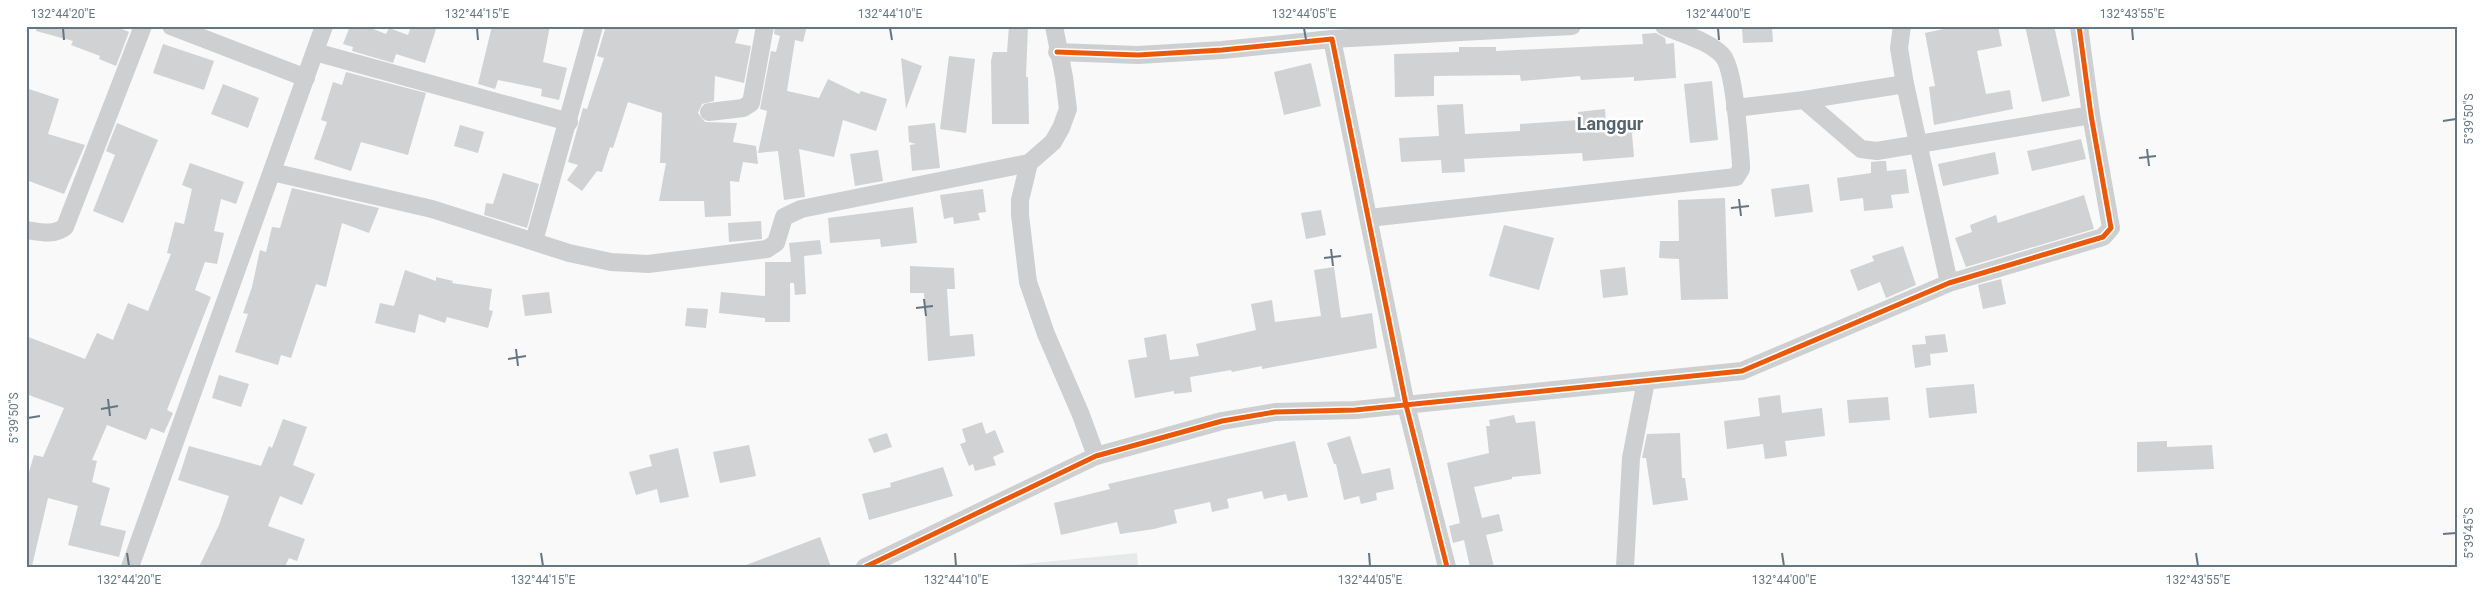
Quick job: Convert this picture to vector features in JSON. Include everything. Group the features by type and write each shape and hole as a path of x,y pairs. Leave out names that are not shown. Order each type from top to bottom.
{"street":[{"path":"26,230 46,234 66,227 143,26"},
{"path":"171,26 306,78"},
{"path":"130,567 324,26"},
{"path":"534,242 569,122 594,26"},
{"path":"709,112 743,108 751,103 765,26"},
{"path":"272,172 432,209 534,242 611,262 648,264 755,251 772,247 776,243 784,217 801,209 1029,163 1052,142 1061,128 1068,109 1054,26"},
{"path":"1058,52 1138,55 1222,50 1332,39 1572,26"},
{"path":"1369,218 1731,179 1739,174 1741,169 1729,67 1721,54 1664,26"},
{"path":"1902,26 1899,48 1905,84 1949,283"},
{"path":"865,567 1096,456 1250,415 1300,410 1355,410 1742,372 1949,283 2103,237 2110,231 2079,26"},
{"path":"1332,39 1406,405 1447,567"},
{"path":"316,52 569,122"},
{"path":"1735,108 1804,100 1905,84"},
{"path":"1804,100 1861,149 1877,150 1919,145 2091,115"},
{"path":"1029,163 1020,208 1028,282 1046,334 1096,456"},
{"path":"1625,567 1631,458 1646,381"}],"shaded area":[{"path":"1137,553 1138,567 992,567"}],"building":[{"path":"37,26 115,26 129,32 116,66 99,59 100,56 71,45 73,41 36,31"},
{"path":"350,26 365,26 386,34 389,28 408,35 411,26 437,26 425,63 396,54 393,63 352,51 353,47 343,44"},
{"path":"492,26 550,26 543,62 567,68 559,100 541,96 542,89 498,80 495,89 478,84"},
{"path":"606,26 740,26 735,43 751,46 744,83 715,76 714,101 702,104 698,113 705,122 737,123 733,142 756,146 758,164 743,162 739,182 730,181 731,216 705,217 704,201 659,201 666,163 660,163 662,113 628,102 613,148 610,147 602,172 597,171 582,191 567,180 578,165 568,162 583,108 587,109 604,58 597,56"},
{"path":"775,26 807,26 803,42 795,40 787,91 819,98 828,79 859,94 861,91 887,99 876,131 843,120 834,157 799,149 805,197 784,200 778,151 758,153 767,111 760,109 771,51 776,52 780,36 774,34"},
{"path":"1009,26 1028,26 1026,77 1028,77 1029,124 992,124 991,61 993,52 1007,52"},
{"path":"1957,26 1998,26 2002,46 1977,51 1986,94 2010,90 2013,109 1934,125 1929,87 1935,86 1925,33"},
{"path":"2025,26 2054,26 2070,96 2042,102"},
{"path":"1742,27 1772,27 1773,42 1743,43"},
{"path":"1656,33 1665,38 1666,44 1674,43 1676,78 1634,81 1634,77 1581,80 1580,76 1521,81 1520,75 1434,76 1434,96 1395,97 1394,54 1459,52 1459,47 1496,47 1496,51 1643,44 1642,34"},
{"path":"163,44 214,61 204,90 153,73"},
{"path":"949,56 975,59 966,133 940,129"},
{"path":"901,58 922,66 906,109"},
{"path":"1311,63 1321,106 1284,115 1274,72"},
{"path":"346,72 426,93 408,155 361,142 351,171 314,159 327,122 321,120 333,82 342,85"},
{"path":"1712,81 1718,140 1690,143 1684,84"},
{"path":"223,84 259,98 248,128 211,114"},
{"path":"26,88 59,99 48,134 85,145 64,194 26,180"},
{"path":"1463,104 1465,134 1520,131 1520,124 1579,120 1578,112 1605,109 1606,124 1631,122 1634,157 1583,161 1582,153 1464,159 1465,172 1442,173 1441,160 1401,162 1399,138 1439,136 1437,105"},
{"path":"117,123 158,140 123,223 93,211 115,155 106,151"},
{"path":"935,123 940,168 912,171 910,145 916,144 909,142 908,126"},
{"path":"460,125 484,132 478,153 454,146"},
{"path":"2081,139 2086,159 2032,171 2027,151"},
{"path":"878,150 883,181 855,186 850,154"},
{"path":"1995,152 1999,174 1943,186 1938,164"},
{"path":"1886,161 1887,171 1906,169 1909,193 1891,195 1893,208 1864,211 1863,198 1840,201 1837,178 1871,173 1871,162"},
{"path":"190,163 244,182 236,204 221,199 214,231 224,233 217,264 205,262 195,290 211,297 167,410 173,413 164,433 151,428 146,440 107,425 92,460 97,461 92,482 110,488 100,525 126,531 119,557 68,545 78,506 48,498 32,566 26,565 26,482 34,455 43,457 64,408 26,394 26,336 85,359 97,333 113,340 128,303 148,311 171,254 167,253 175,222 184,224 192,189 182,185"},
{"path":"503,173 539,184 527,228 484,215 486,203 493,204"},
{"path":"1809,184 1813,212 1775,217 1771,189"},
{"path":"292,188 379,208 369,233 342,223 326,287 316,284 291,358 281,355 278,365 235,352 248,314 243,313 252,287 260,250 266,252 272,227 280,228"},
{"path":"983,189 986,212 978,213 980,220 954,224 953,217 944,219 940,195"},
{"path":"2084,195 2094,229 1966,267 1955,238 1972,232 1970,225 1996,215 1998,223"},
{"path":"1725,198 1728,299 1681,300 1679,259 1659,258 1660,241 1679,241 1678,200"},
{"path":"913,207 917,243 881,247 880,239 830,243 828,218"},
{"path":"1321,210 1326,235 1306,239 1301,213"},
{"path":"761,221 762,239 729,242 728,223"},
{"path":"1504,225 1554,238 1539,290 1489,276"},
{"path":"820,240 822,254 804,256 806,294 795,295 794,283 790,283 790,322 765,322 765,318 719,313 721,292 765,296 765,262 791,262 789,243"},
{"path":"1903,246 1916,285 1886,298 1880,282 1858,291 1850,270 1874,261 1872,256"},
{"path":"910,266 954,268 955,289 947,289 950,336 973,334 975,356 928,361 924,293 910,293"},
{"path":"1334,267 1341,318 1372,313 1377,348 1262,369 1262,366 1190,377 1192,392 1174,394 1174,391 1135,398 1128,360 1147,357 1144,338 1166,334 1170,360 1199,356 1196,344 1256,330 1251,304 1272,300 1275,322 1321,316 1314,270"},
{"path":"1625,267 1628,295 1603,298 1600,270"},
{"path":"405,270 436,281 436,277 453,281 452,283 492,289 489,310 493,311 488,328 447,317 445,323 419,314 415,333 375,323 380,303 394,306"},
{"path":"2001,279 2006,304 1983,309 1978,285"},
{"path":"549,292 552,313 525,316 522,295"},
{"path":"687,308 708,309 706,328 685,326"},
{"path":"1945,334 1948,352 1930,354 1931,365 1915,368 1912,345 1926,344 1925,336"},
{"path":"219,375 249,384 241,407 212,398"},
{"path":"1974,384 1977,413 1929,418 1926,388"},
{"path":"1780,395 1782,413 1822,408 1825,436 1785,441 1787,456 1765,459 1763,444 1727,449 1724,421 1760,416 1758,398"},
{"path":"1888,397 1890,420 1849,423 1847,400"},
{"path":"1514,415 1516,423 1535,421 1541,474 1512,477 1512,479 1474,487 1482,518 1499,514 1503,531 1486,535 1494,567 1470,567 1464,540 1453,543 1449,526 1460,523 1447,463 1489,453 1486,426 1490,426 1489,420"},
{"path":"283,419 307,427 293,465 315,474 302,505 280,496 268,526 305,539 297,561 289,558 285,567 199,567 219,525 229,496 178,480 189,446 261,466 269,446 272,448"},
{"path":"982,422 986,434 995,430 1004,452 993,457 996,465 975,471 973,464 969,466 960,444 966,442 962,429"},
{"path":"887,433 892,447 874,453 868,439"},
{"path":"1680,433 1682,478 1685,478 1688,500 1653,505 1646,458 1642,458 1647,434"},
{"path":"1350,436 1362,474 1390,468 1394,489 1376,493 1377,500 1361,504 1359,496 1344,500 1336,464 1334,464 1327,443"},
{"path":"1295,441 1308,497 1288,501 1286,494 1264,499 1262,491 1227,499 1229,508 1212,512 1210,502 1174,510 1177,523 1154,529 1120,534 1117,522 1061,535 1054,503 1110,489 1108,484"},
{"path":"2167,441 2167,447 2212,445 2214,469 2137,472 2137,442"},
{"path":"749,445 756,476 720,483 713,452"},
{"path":"678,448 689,497 660,503 657,489 636,495 629,472 652,466 649,455"},
{"path":"943,467 953,496 869,520 862,494 891,487 890,483"},
{"path":"820,537 831,567 746,567 746,565"}],"cycle path":[{"path":"865,567 1096,456 1222,421 1275,412 1355,410 1742,371 1949,283 2103,237 2111,228 2091,115 2079,26"},
{"path":"1057,52 1138,55 1222,50 1332,39 1406,405 1447,567"}],"district":[{"name":"Langgur","path":"1610,124"}]}
